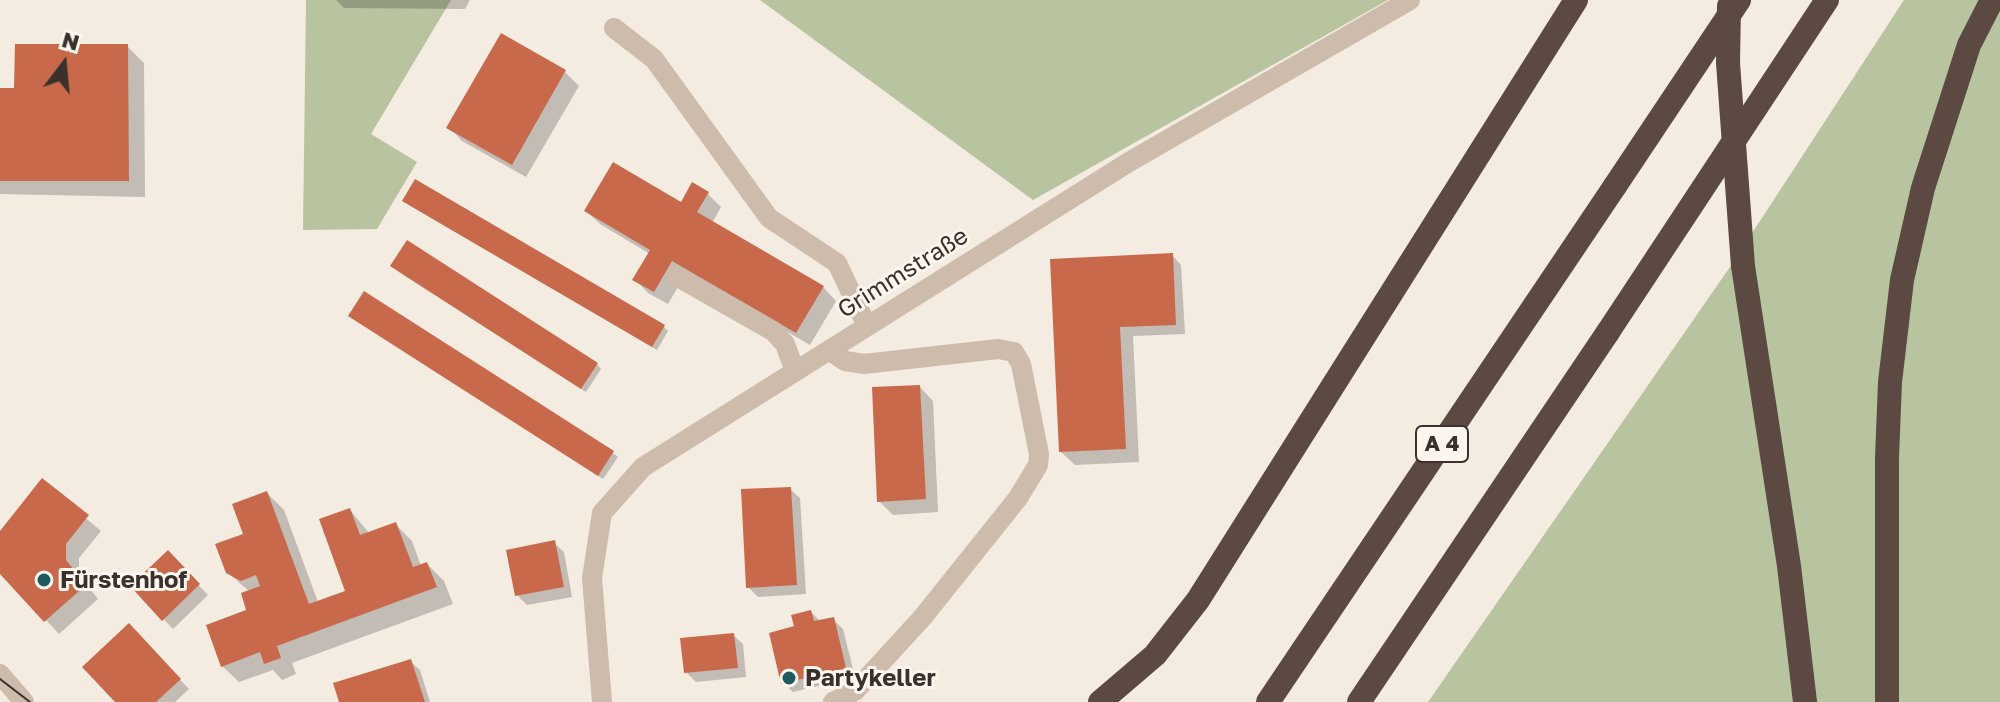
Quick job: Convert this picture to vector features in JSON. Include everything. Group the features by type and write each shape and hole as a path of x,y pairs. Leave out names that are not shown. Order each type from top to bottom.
{"highway":[{"path":"1100,702 1155,655 1198,600 1576,0"},
{"path":"1729,0 1728,63 1743,266 1789,566 1805,702"},
{"name":"A 4","path":"1268,702 1739,0"},
{"path":"1359,702 1827,0"},
{"path":"1887,702 1887,458 1890,382 1902,280 1923,188 1946,116 1969,45 1992,0"}],"street":[{"name":"Grimmstraße","path":"602,702 592,578 602,513 643,467 1129,162 1410,0"},
{"path":"614,28 654,59 769,218 837,263 867,326"},
{"path":"676,276 773,331 785,344 795,371"},
{"path":"829,350 845,361 864,364 998,349 1014,352 1021,364 1039,442 1038,465 1018,498 879,667 855,691 833,702"},
{"path":"0,674 24,702"}],"green space":[{"path":"306,0 451,0 371,134 417,162 377,229 303,230"},
{"path":"760,0 1388,0 1033,200"},
{"path":"1904,0 2000,0 2000,702 1428,702 1730,267"}],"building":[{"path":"501,33 566,70 512,165 446,128"},
{"path":"15,44 128,44 129,181 0,181 0,88 14,88"},
{"path":"613,162 681,202 692,182 709,192 697,212 824,286 796,333 672,261 654,292 632,280 650,250 584,211"},
{"path":"415,179 665,325 652,347 402,201"},
{"path":"407,240 598,363 581,389 390,266"},
{"path":"1173,253 1176,325 1120,327 1126,449 1059,452 1050,259"},
{"path":"364,291 614,451 598,476 348,316"},
{"path":"920,385 926,499 877,502 872,387"},
{"path":"42,478 89,515 66,544 66,560 86,585 44,622 0,574 0,531"},
{"path":"791,487 797,585 746,588 741,489"},
{"path":"267,491 309,604 345,591 319,519 350,508 360,535 396,522 413,567 427,562 437,587 277,646 281,658 264,664 260,652 221,667 206,625 246,610 241,593 260,586 256,575 241,581 226,573 215,544 243,534 232,504"},
{"path":"555,540 564,587 515,596 506,550"},
{"path":"168,550 200,584 162,621 130,586"},
{"path":"811,610 814,621 834,617 846,668 781,684 769,633 794,626 791,615"},
{"path":"129,623 181,679 156,702 115,702 82,667"},
{"path":"734,633 738,668 684,673 680,638"},
{"path":"411,659 425,702 339,702 333,683"}],"tram line":[{"path":"0,679 30,702"}],"place":[{"name":"Fürstenhof","path":"44,580"},
{"name":"Partykeller","path":"789,678"}]}
